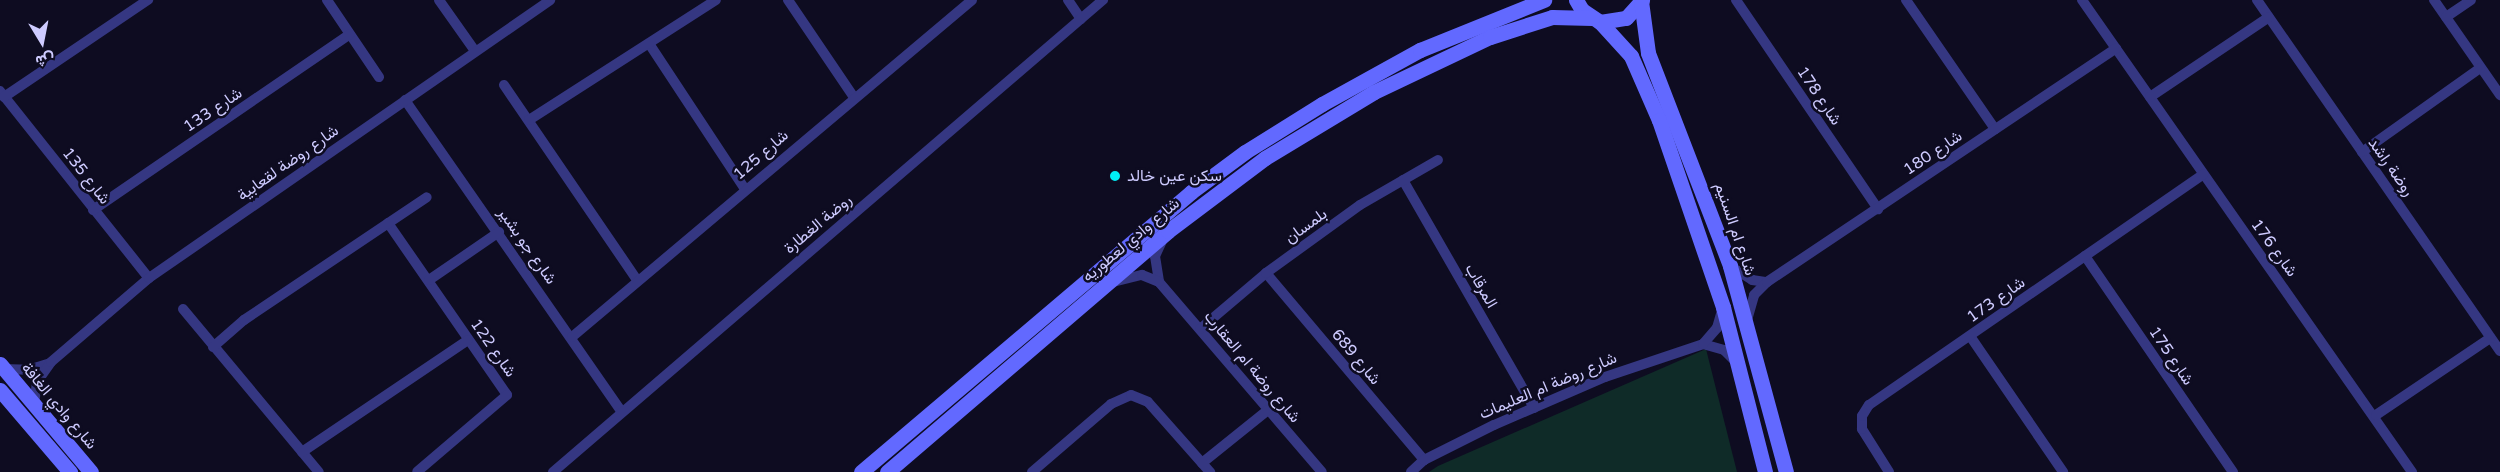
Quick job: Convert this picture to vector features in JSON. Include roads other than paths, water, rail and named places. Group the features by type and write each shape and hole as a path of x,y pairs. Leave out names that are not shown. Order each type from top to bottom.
{"street":[{"path":"2,94 148,0"},
{"path":"327,0 379,77"},
{"path":"439,0 475,51"},
{"name":"شارع روضة لقعابية","path":"34,404 37,382 51,363 149,278 550,0"},
{"path":"529,120 650,45 703,4 716,0"},
{"path":"788,0 853,96"},
{"path":"1068,0 1081,19"},
{"name":"روضة الغطارة","path":"553,472 1103,0"},
{"name":"شارع وادي لعطوريه","path":"861,472 1182,200 1245,152 1322,104 1420,50 1544,0"},
{"name":"شارع ام السنيم","path":"1576,0 1620,41 1641,75 1698,228 1723,307 1766,472"},
{"name":"شارع 178","path":"1736,0 1878,208"},
{"path":"1906,0 1995,129"},
{"name":"شارع 176","path":"2082,0 2203,175 2376,415 2412,472"},
{"name":"روضة راشد","path":"2257,0 2500,351"},
{"path":"2434,0 2500,95"},
{"path":"2446,17 2470,0"},
{"name":"شارع وادي لعطوريه","path":"887,472 1168,231 1265,158 1329,117 1427,64 1529,22 1552,16 1596,20 1626,18 1641,1"},
{"name":"شارع ام السنيم","path":"1641,1 1648,53 1730,266 1786,472"},
{"name":"شارع 125","path":"572,337 965,2"},
{"path":"2150,98 2269,17"},
{"name":"شارع 133","path":"93,210 350,34"},
{"path":"650,45 745,189"},
{"name":"شارع 180","path":"1747,324 1754,295 1767,282 2116,48"},
{"path":"2362,152 2480,68"},
{"path":"504,85 637,280"},
{"name":"شارع 135","path":"2,94 149,278"},
{"name":"شارع جو بشير","path":"405,100 622,411"},
{"name":"بلمسان","path":"1200,328 1266,273 1360,205 1438,160"},
{"name":"شارع 173","path":"1889,472 1862,429 1865,410 2203,175"},
{"name":"المرقاب","path":"1403,180 1534,408"},
{"path":"213,347 244,320 427,197"},
{"name":"شارع 122","path":"388,223 507,395 417,472"},
{"path":"1103,286 1132,276 1159,282 1155,256 1168,231"},
{"path":"429,280 499,232"},
{"name":"شارع 175","path":"2085,256 2233,472"},
{"path":"1730,266 1752,280 1767,282"},
{"name":"شارع 689","path":"1266,273 1424,460"},
{"name":"شارع روضة ام العقارب","path":"1159,282 1322,472"},
{"path":"1723,307 1717,328 1703,344 1724,350 1739,365"},
{"path":"183,309 319,472"},
{"path":"1970,336 2063,472"},
{"path":"2376,415 2490,338"},
{"path":"302,452 468,340"},
{"name":"شارع روضة ام العليمات","path":"1411,472 1424,460 1534,408 1605,377 1703,344"},
{"name":"شارع روضة لقعابية","path":"2,366 28,370 51,363"},
{"name":"شارع وادي الغافة","path":"2,366 91,472"},
{"name":"شارع وادي الغافة","path":"0,390 70,472"},
{"path":"1032,472 1111,404 1131,395 1148,402 1206,468 1268,410"}],"place":[{"name":"سكن عين خالد","path":"1115,176"}]}
